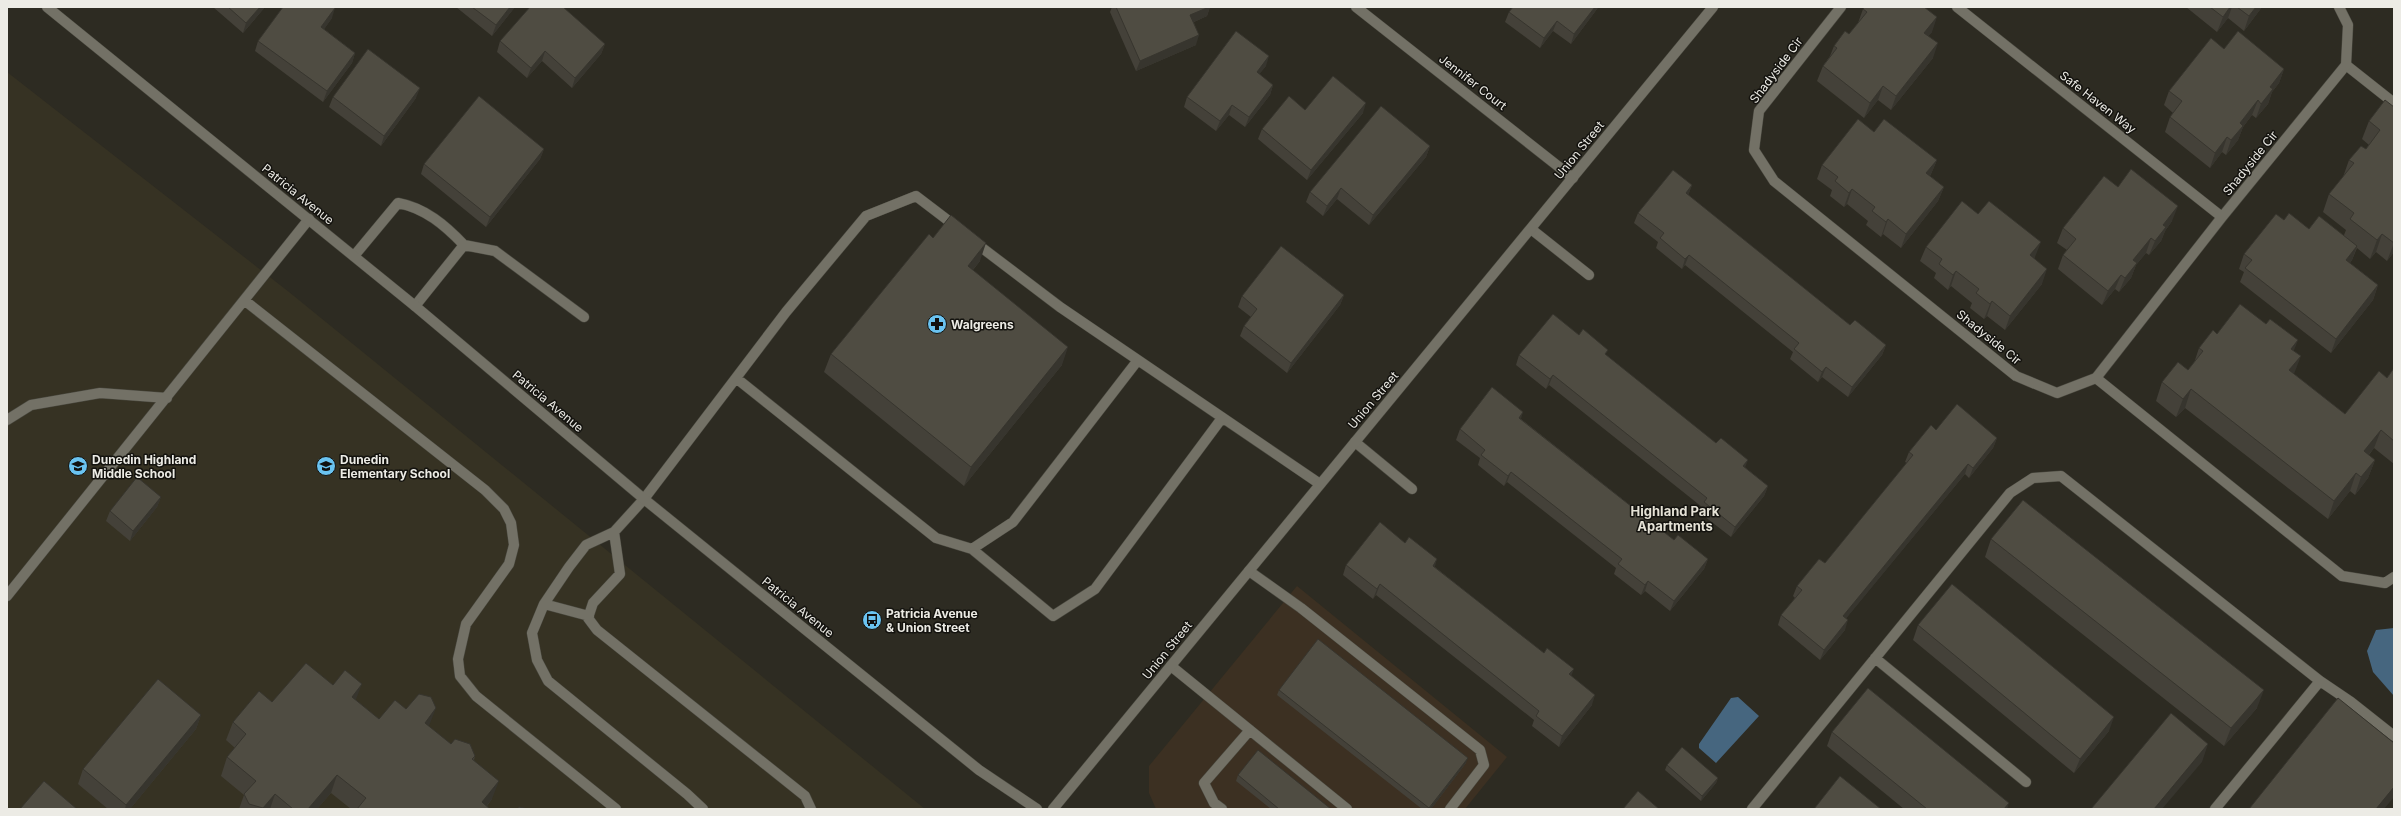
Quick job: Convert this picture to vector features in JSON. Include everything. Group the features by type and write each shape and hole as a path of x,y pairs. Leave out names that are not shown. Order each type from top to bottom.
{"street":[{"name":"Patricia Avenue","path":"47,7 415,306 644,499 979,770 1037,809"},
{"name":"Jennifer Court","path":"1356,7 1573,178"},
{"name":"Union Street","path":"1054,809 1713,7"},
{"name":"Shadyside Cir","path":"1841,7 1759,112 1754,150 1774,181 2016,376 2057,393 2096,378 2222,217 2346,65"},
{"name":"Safe Haven Way","path":"1957,7 2222,217"},
{"path":"2339,7 2348,25 2346,65 2394,103"},
{"path":"703,809 687,794 548,681 537,660 532,633 544,604 586,545 614,532 644,499 786,312 866,216 916,196 1060,307 1320,484"},
{"path":"354,256 383,219 398,204 416,207 449,230 464,245 495,251 584,317"},
{"path":"7,596 309,219"},
{"path":"1531,229 1589,275"},
{"path":"415,306 464,245"},
{"path":"244,300 486,490 504,509 510,523 514,545 509,564 466,624 458,659 460,676 476,696 616,809"},
{"path":"972,549 1014,522 1138,360"},
{"path":"736,378 936,538 972,549 1053,616 1095,590 1222,418"},
{"path":"2096,378 2342,576 2384,582 2394,577"},
{"path":"7,420 31,405 100,393 166,398"},
{"path":"1355,442 1412,489"},
{"path":"1752,809 2010,493 2033,478 2061,476 2320,681 2351,702 2394,736"},
{"path":"589,616 593,603 620,574 614,532"},
{"path":"1249,571 1301,608 1480,750 1484,765 1450,809"},
{"path":"544,604 589,616 597,630 805,796 811,809"},
{"path":"1875,658 2026,782"},
{"path":"1171,666 1347,809"},
{"path":"2215,809 2320,681"},
{"path":"1222,809 1214,803 1204,783 1250,730"}],"shaded area":[{"name":"Dunedin Elementary School","path":"7,72 289,292 925,809 7,809"},
{"path":"1297,586 1507,757 1465,809 1156,809 1149,793 1149,766"}],"water":[{"path":"2394,628 2394,696 2373,672 2367,651 2376,630"},
{"path":"1738,697 1759,716 1716,763 1699,748 1699,744 1731,698"}],"building":[{"path":"228,7 260,7 246,23"},
{"path":"283,7 335,8 321,27 355,53 327,91 258,41"},
{"path":"472,7 510,7 496,25"},
{"path":"530,7 563,7 605,44 575,78 545,51 531,68 500,41"},
{"path":"1116,7 1209,7 1190,15 1199,35 1140,61"},
{"path":"1513,7 1595,7 1574,34 1557,21 1544,38 1509,12"},
{"path":"1865,7 1924,7 1937,17 1924,33 1938,43 1896,96 1883,86 1870,103 1823,66 1837,48 1834,46 1845,31 1849,34 1867,12 1863,9"},
{"path":"2210,7 2230,7 2223,17"},
{"path":"2237,7 2256,7 2249,16"},
{"path":"1236,31 1269,56 1257,72 1273,85 1249,117 1232,105 1220,121 1187,97"},
{"path":"2238,31 2284,69 2270,87 2273,89 2261,104 2258,100 2240,123 2243,126 2231,140 2227,137 2215,153 2170,117 2182,101 2169,91 2211,38 2224,49"},
{"path":"368,49 420,88 384,136 333,97"},
{"path":"1333,76 1366,103 1311,170 1262,129 1289,96 1305,110"},
{"path":"479,96 544,149 490,217 424,164"},
{"path":"2385,100 2394,107 2394,243 2382,234 2377,240 2350,219 2354,213 2329,194 2354,163 2349,160 2361,146 2366,149 2380,130 2369,121"},
{"path":"1381,106 1430,146 1373,215 1341,188 1327,206 1310,192"},
{"path":"1858,119 1874,132 1884,119 1937,160 1926,173 1944,187 1906,234 1888,219 1886,222 1872,211 1875,207 1852,189 1849,193 1835,181 1838,177 1822,165"},
{"path":"2131,169 2178,206 2163,225 2166,227 2155,241 2151,238 2133,260 2137,263 2125,278 2121,275 2108,291 2063,255 2076,239 2063,228 2104,176 2118,187"},
{"path":"1673,170 1692,185 1686,193 1850,325 1855,320 1886,345 1852,387 1826,367 1822,372 1794,349 1799,343 1689,255 1685,259 1660,238 1664,233 1638,213"},
{"path":"1962,201 1978,214 1989,201 2041,242 2030,255 2047,269 2010,316 1992,301 1990,304 1976,293 1979,289 1956,271 1953,275 1939,264 1942,259 1926,247"},
{"path":"2289,213 2309,229 2319,216 2357,246 2346,260 2378,285 2336,339 2245,268 2252,260 2244,254 2276,214 2284,220"},
{"name":"Walgreens","path":"951,215 986,243 968,266 1068,347 971,467 831,354 929,234 933,238"},
{"path":"1281,246 1344,295 1291,363 1244,326 1257,309 1242,296"},
{"path":"2240,304 2266,324 2270,319 2298,340 2291,349 2301,356 2289,370 2345,414 2379,371 2387,378 2394,368 2394,441 2381,430 2364,451 2375,460 2361,477 2356,473 2334,501 2191,389 2183,399 2162,382 2178,362 2188,370 2203,351 2199,348 2213,330 2217,334"},
{"path":"1553,314 1579,335 1583,329 1608,350 1605,354 1716,443 1721,438 1748,460 1743,466 1768,486 1735,527 1704,502 1707,498 1553,375 1550,379 1519,355"},
{"path":"1492,387 1523,412 1519,418 1674,540 1678,535 1708,559 1674,601 1648,581 1645,585 1618,564 1622,559 1511,472 1508,476 1481,455 1485,450 1460,429"},
{"path":"1957,404 1997,438 1973,468 1968,464 1843,616 1848,620 1824,650 1781,615 1802,590 1797,586 1819,559 1825,563 1913,455 1909,452 1931,425 1936,430"},
{"path":"137,477 161,497 133,531 110,511"},
{"path":"2023,500 2264,690 2231,728 1991,539"},
{"path":"1380,522 1405,543 1409,537 1437,559 1433,566 1544,653 1547,648 1574,669 1569,674 1595,695 1562,736 1536,716 1539,711 1380,584 1377,589 1346,565"},
{"path":"1952,584 2114,717 2080,759 1918,625"},
{"path":"1318,639 1468,758 1429,808 1279,690"},
{"path":"306,663 333,685 345,670 362,684 352,697 379,719 395,700 406,709 419,694 431,697 436,708 425,723 451,744 455,739 470,744 475,756 472,759 499,781 482,802 490,809 357,809 366,798 337,775 308,809 293,809 275,794 263,808 249,804 244,794 256,781 227,757 246,734 233,722 259,691 272,702"},
{"path":"158,679 201,715 126,805 83,769"},
{"path":"1868,688 2009,803 2004,809 1927,809 1832,732"},
{"path":"2338,698 2394,743 2394,787 2376,809 2249,809"},
{"path":"2171,713 2208,744 2154,809 2091,809"},
{"path":"1682,747 1718,778 1702,796 1667,765"},
{"path":"1258,750 1331,809 1279,809 1238,775"},
{"path":"1840,776 1881,809 1814,809"},
{"path":"44,781 77,809 20,809"},
{"path":"1638,791 1659,809 1623,809"}],"place":[{"name":"Walgreens","path":"937,324"},
{"name":"Dunedin Highland Middle School","path":"78,466"},
{"name":"Dunedin Elementary School","path":"326,466"},
{"name":"Patricia Avenue & Union Street","path":"872,620"}],"district":[{"name":"Highland Park Apartments","path":"1675,518"}]}
